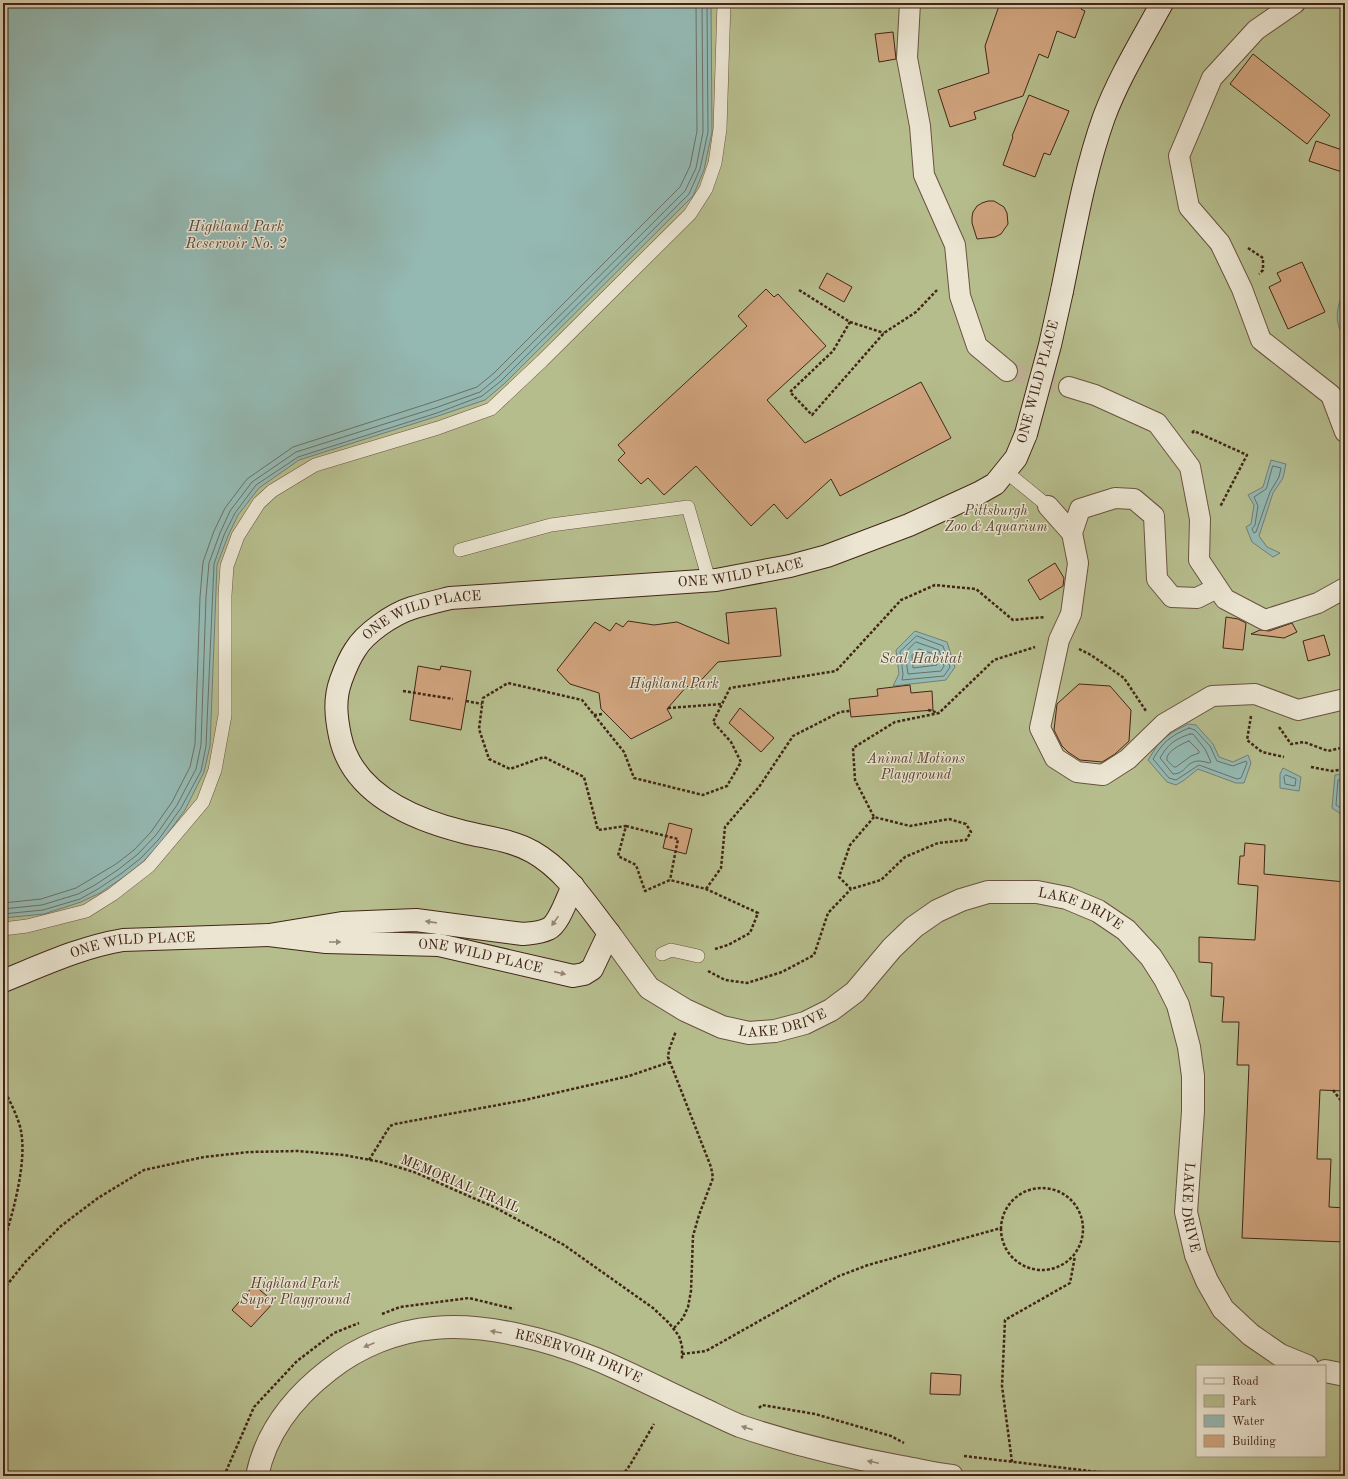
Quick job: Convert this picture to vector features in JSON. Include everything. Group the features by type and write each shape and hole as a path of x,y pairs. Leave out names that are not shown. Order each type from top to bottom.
{"main road":[{"name":"ONE WILD PLACE","path":"269,935 326,942 439,945 573,976 584,974 592,969 609,933 572,886 552,866 534,852 513,842 464,832 420,818 380,797 363,782 351,765 342,745 336,715 337,689 355,648 367,636 388,620 411,608 450,598 709,580 790,566 827,556 909,525 979,493 995,484 1016,458 1026,434 1050,345 1092,154 1104,116 1118,83 1162,3"},
{"name":"ONE WILD PLACE","path":"3,981 72,953 103,943 123,940 269,935 342,924 416,920 523,934 538,933 549,929 556,922 572,886"},
{"name":"LAKE DRIVE","path":"609,933 649,988 685,1010 722,1027 749,1032 775,1031 805,1023 831,1010 855,992 892,948 914,926 943,908 961,900 988,892 1037,892 1067,898 1098,911 1126,930 1151,957 1178,1004 1189,1047 1193,1076 1193,1111 1186,1212 1196,1255 1207,1281 1223,1309 1251,1335 1280,1355 1305,1365"},
{"name":"RESERVOIR DRIVE","path":"257,1476 270,1439 276,1427 289,1408 311,1384 349,1355 370,1344 403,1334 434,1328 476,1328 536,1338 596,1359 739,1425 805,1446 874,1462 952,1476"},
{"path":"1326,1371 1345,1375"}],"street":[{"path":"910,3 907,58 920,126 924,175 955,245 960,296 977,346 1007,370"},
{"path":"1295,3 1256,30 1212,78 1179,156 1189,207 1220,243 1242,289 1261,340 1331,395 1345,432"},
{"path":"1069,387 1095,395 1157,423 1190,467 1200,519 1199,560 1224,599 1265,620 1318,603 1345,588"},
{"path":"1072,534 1080,509 1115,498 1134,500 1154,516 1157,579 1172,597 1197,598 1217,588"},
{"path":"1048,506 1072,534 1078,563 1071,614 1059,640 1040,728 1055,758 1077,772 1103,775 1128,759 1164,724 1212,696 1255,694 1298,710 1345,699"}],"lane":[{"path":"3,929 27,926 86,910 113,894 149,866 203,802 215,770 225,715 225,595 227,566 238,536 259,503 272,491 315,465 438,428 491,409 542,361 690,214 706,189 715,164 720,129 724,3"},
{"path":"1005,471 1048,506"},
{"path":"460,550 551,525 688,506 709,580"},
{"path":"662,954 671,950 698,956"}],"path":[{"path":"850,322 833,351 790,392 812,415 884,333 916,312 940,288"},
{"path":"799,290 850,322 884,333"},
{"path":"1172,444 1194,431 1247,455 1215,516 1200,519"},
{"path":"670,880 678,839 626,826 598,830 584,777 544,757 510,769 489,759 479,729 483,698 508,683 582,700 624,752 634,778 703,795 727,786 741,762 731,742 713,722 730,688 836,671 901,600 935,585 976,590 1013,620 1071,614"},
{"path":"626,826 618,856 636,865 645,891 670,880 706,889 758,913 750,933 728,945 708,950 698,956 706,970 725,980 747,983 782,972 814,955 828,913 851,889 881,880 905,857 938,842 966,840 971,832 966,824 949,820 910,826 874,817 855,780 853,748 895,722 939,714 994,660 1059,640 1091,655 1124,678 1148,714"},
{"path":"403,691 453,699"},
{"path":"1255,694 1248,740 1262,752 1284,757"},
{"path":"466,702 482,704"},
{"path":"668,708 722,704"},
{"path":"928,710 939,714"},
{"path":"706,889 721,868 725,827 759,787 793,736 840,712 850,711"},
{"path":"594,715 603,714"},
{"path":"1278,724 1291,744 1304,742 1328,751 1345,747"},
{"path":"1311,768 1332,772 1345,769"},
{"path":"851,889 840,877 850,845 874,817"},
{"path":"674,1328 683,1318 688,1307 691,1291 693,1236 698,1215 712,1178 711,1167 670,1062 669,1050 685,1010"},
{"path":"369,1160 390,1126 395,1124 525,1100 629,1076 670,1062"},
{"path":"3,1088 21,1130 22,1151 20,1176 3,1244"},
{"path":"1333,1090 1345,1106"},
{"name":"MEMORIAL TRAIL","path":"3,1290 26,1261 61,1226 98,1198 144,1170 204,1157 249,1152 298,1151 344,1154 414,1172 496,1208 564,1245 653,1308 674,1328 679,1336 682,1346 682,1359"},
{"path":"1012,1462 1002,1386 1005,1320 1070,1282 1075,1256 1082,1243 1084,1229 1081,1215 1074,1203 1064,1194 1052,1189 1039,1188 1026,1191 1014,1198 1006,1208 1001,1221 1001,1234 1004,1247 1012,1259 1024,1267 1037,1271 1051,1270 1064,1265 1075,1256"},
{"path":"682,1354 706,1351 839,1276 868,1265 1001,1228"},
{"path":"739,1425 762,1405 815,1414 891,1436 905,1443"},
{"path":"622,1476 654,1424"},
{"path":"958,1455 1132,1476"}],"green space":[{"name":"Highland Park","path":"3,3 1345,3 1345,1476 3,1476"}],"water":[{"name":"Highland Park Reservoir No. 2","path":"3,3 711,3 712,132 704,170 693,196 504,384 485,400 299,460 259,488 238,515 217,565 210,746 204,772 185,810 162,841 144,861 100,893 81,902 44,914 3,918"},
{"path":"1341,298 1345,300 1345,340 1337,319"},
{"path":"1271,460 1286,464 1283,478 1273,493 1259,536 1267,547 1280,553 1273,557 1252,542 1246,527 1251,524 1254,505 1248,495 1263,487"},
{"name":"Seal Habitat","path":"915,631 947,642 955,667 946,680 893,686 899,674 896,650"},
{"path":"1188,724 1196,725 1213,744 1219,757 1233,762 1248,755 1251,763 1244,783 1236,783 1198,769 1176,785 1167,782 1148,760 1160,741"},
{"path":"1283,768 1301,777 1299,791 1280,788 1280,774"},
{"path":"1345,774 1344,816 1332,808 1335,775"}],"building":[{"path":"1000,3 1084,3 1081,9 1085,11 1075,38 1057,31 1048,58 1039,54 1023,96 974,112 976,119 950,127 938,90 989,73 985,46"},
{"path":"893,32 896,59 879,62 875,34"},
{"path":"1253,54 1330,115 1307,144 1230,84"},
{"path":"1029,95 1069,111 1050,155 1044,153 1035,177 1003,165 1013,137 1012,136"},
{"path":"1316,141 1345,151 1345,173 1309,161"},
{"path":"988,201 994,201 1004,207 1007,213 1008,224 1001,234 995,237 977,239 972,223 973,212 977,206"},
{"path":"1302,262 1325,312 1288,329 1269,287 1281,281 1277,273"},
{"path":"827,273 852,287 844,302 819,288"},
{"path":"766,289 774,297 778,294 826,346 767,400 805,443 921,382 951,438 840,496 831,479 787,519 774,504 751,526 696,466 664,495 648,478 641,484 618,460 625,453 618,445 747,326 738,316"},
{"path":"1055,563 1064,578 1063,586 1040,600 1028,580"},
{"path":"776,608 781,656 718,662 692,690 687,686 667,709 672,718 631,739 601,709 599,693 570,684 557,670 595,622 610,631 616,623 623,627 628,621 654,625 677,622 729,644 726,613"},
{"path":"1226,617 1238,619 1246,623 1243,650 1223,648"},
{"path":"1292,623 1297,632 1284,638 1251,634 1260,630 1269,631"},
{"path":"1324,635 1330,655 1308,661 1303,641"},
{"path":"418,666 440,670 441,666 471,671 461,730 410,720"},
{"path":"1079,684 1110,686 1131,710 1129,741 1115,754 1102,762 1080,760 1068,752 1062,746 1054,730 1057,704"},
{"path":"910,685 911,693 932,691 933,710 851,717 849,699 878,696 877,689"},
{"path":"740,708 774,738 761,752 729,723"},
{"path":"669,823 692,829 686,854 663,848"},
{"path":"1245,843 1265,845 1264,874 1345,882 1345,1091 1320,1090 1317,1159 1331,1159 1329,1207 1345,1208 1345,1242 1242,1238 1249,1065 1237,1065 1239,1022 1222,1022 1224,997 1211,996 1212,963 1199,962 1199,937 1255,940 1258,886 1238,884 1240,856 1244,856"},
{"path":"254,1285 274,1302 251,1327 232,1310"},
{"path":"931,1373 961,1375 960,1395 930,1394"}],"tunnel":[{"path":"1007,371 1069,387"}],"park label":[{"name":"Pittsburgh Zoo & Aquarium","path":"996,520"},
{"name":"Animal Motions Playground","path":"916,768"},
{"name":"Highland Park Super Playground","path":"295,1292"}]}
